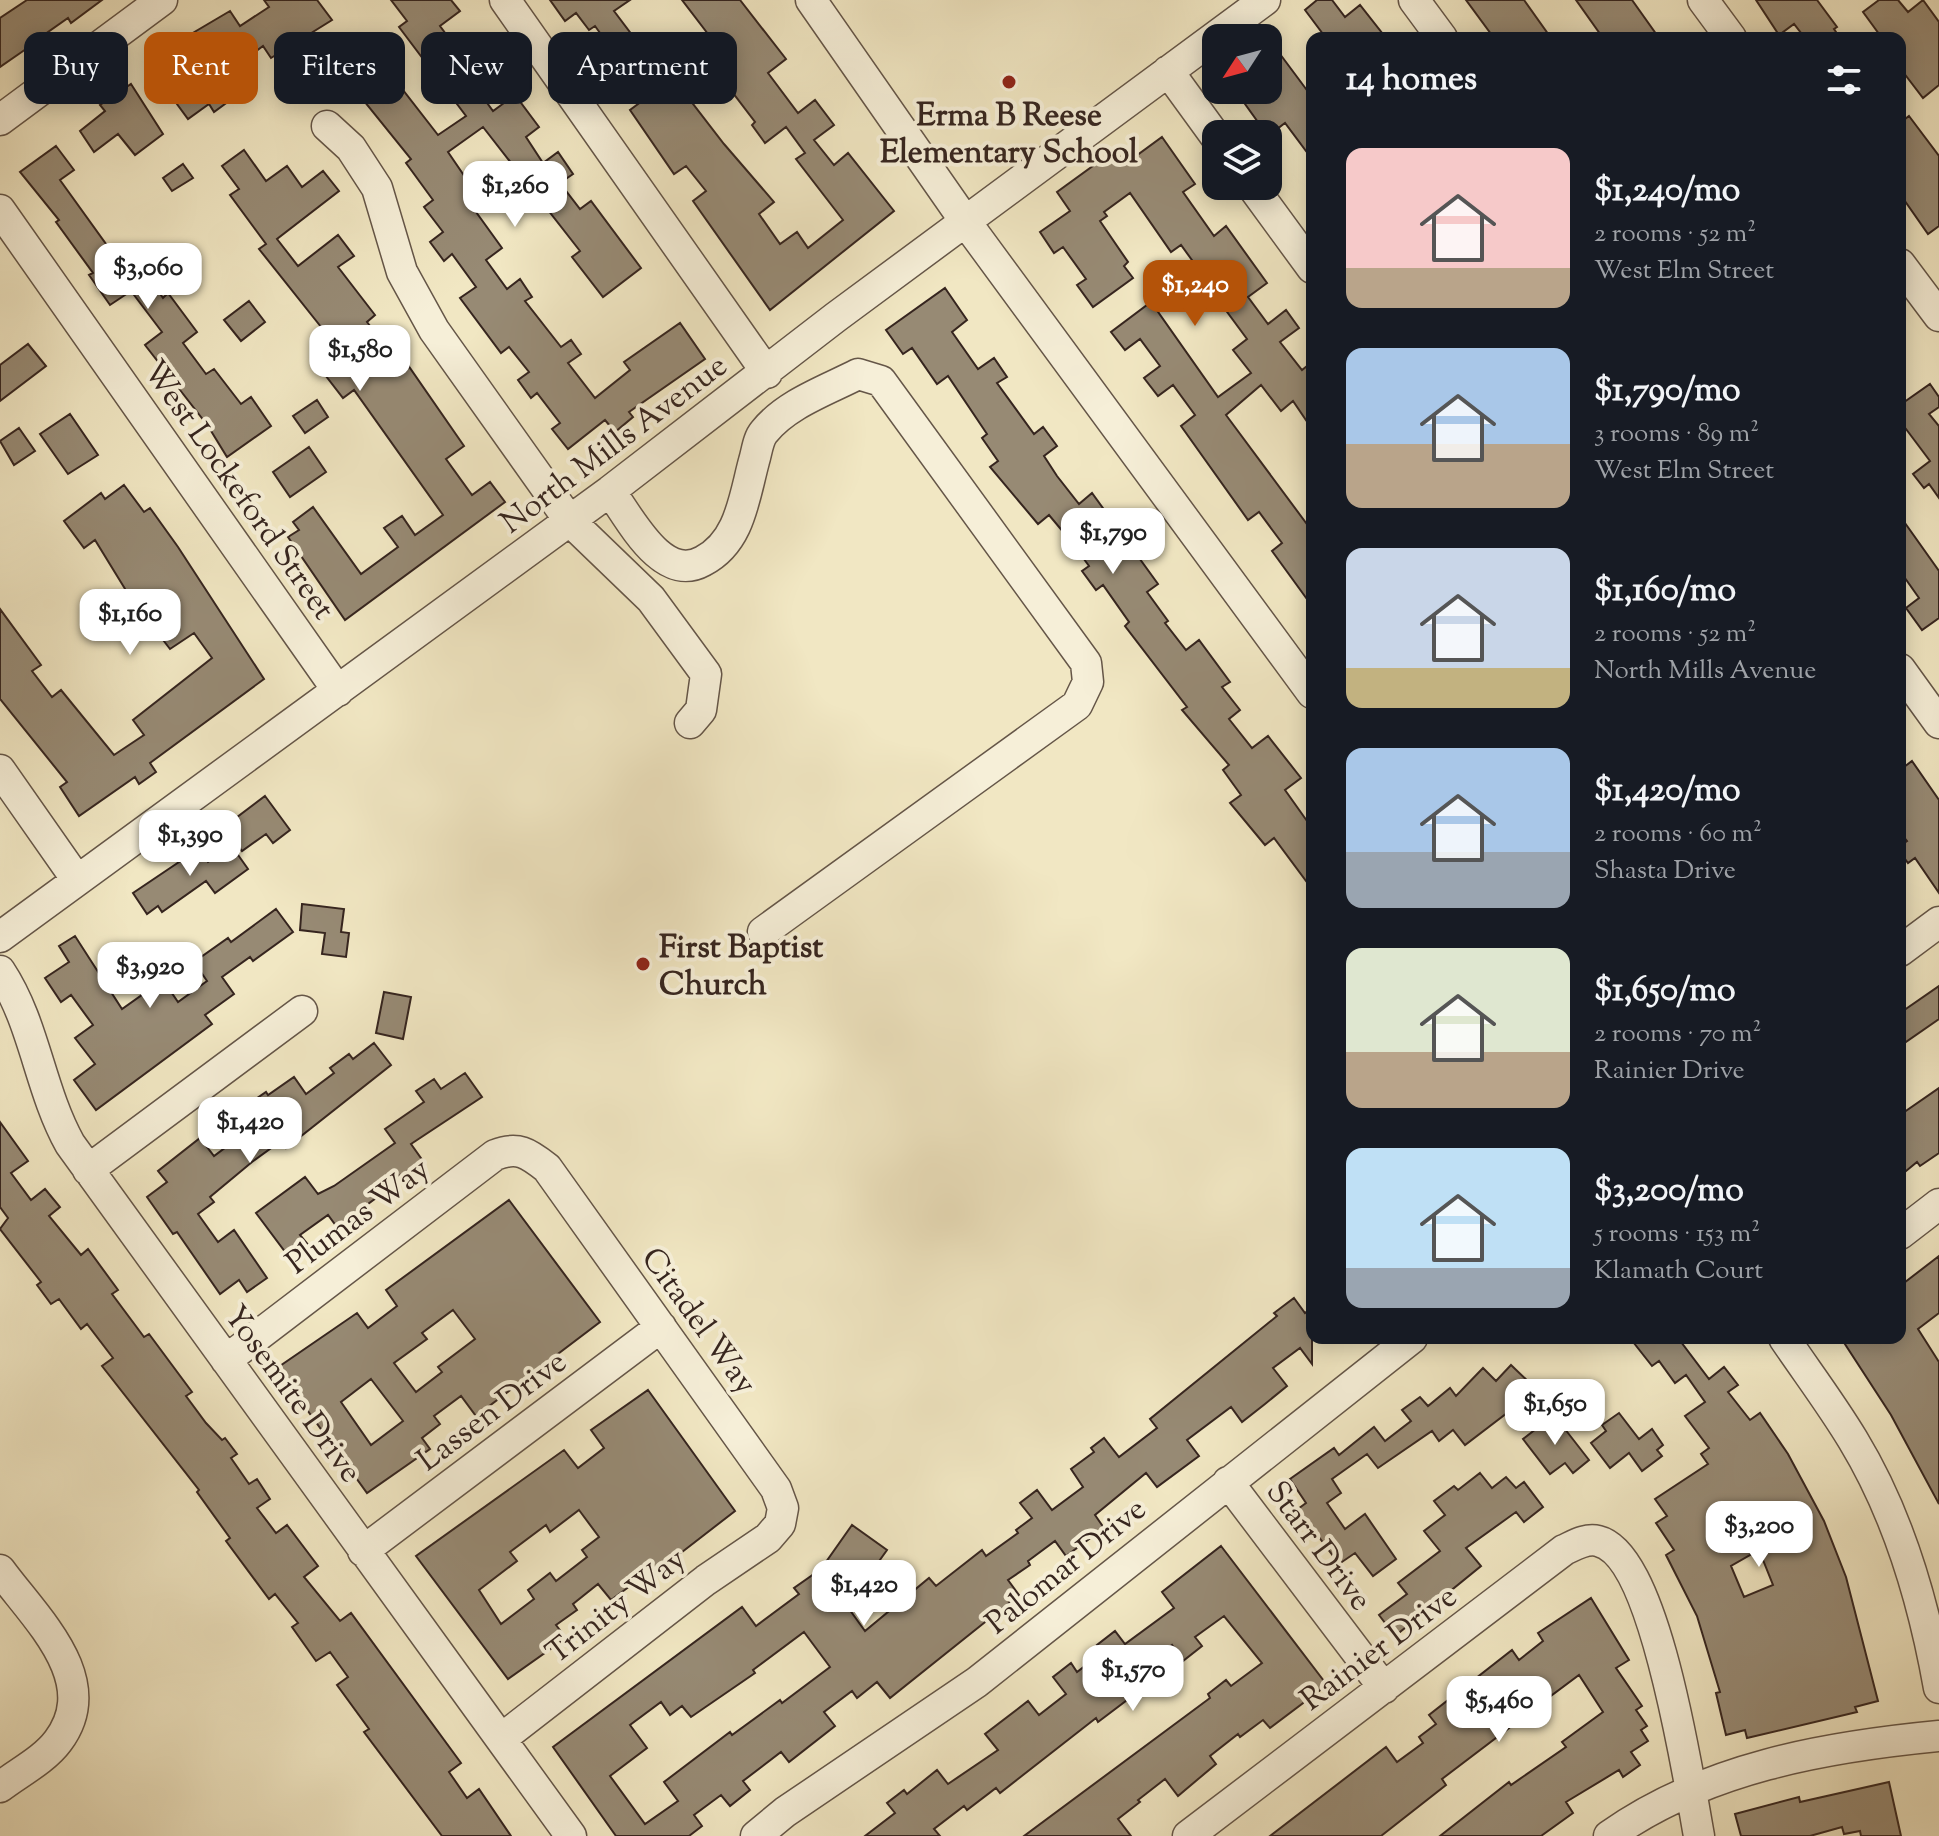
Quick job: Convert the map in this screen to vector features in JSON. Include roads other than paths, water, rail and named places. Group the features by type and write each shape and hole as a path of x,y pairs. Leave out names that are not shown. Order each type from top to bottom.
{"street":[{"path":"0,120 162,0"},
{"path":"505,0 762,377 780,415"},
{"path":"811,0 965,221 1306,685"},
{"name":"North Mills Avenue","path":"0,937 610,491 965,221 1265,0"},
{"path":"1414,0 1438,32"},
{"path":"1703,0 1727,32"},
{"path":"1168,71 1204,120"},
{"path":"327,126 351,148 377,188 402,272 434,330 569,520 651,599 706,674 701,710 690,723"},
{"path":"1262,200 1306,260"},
{"name":"West Lockeford Street","path":"0,210 338,691"},
{"path":"1906,272 1939,316"},
{"path":"610,491 661,559 675,566 694,566 715,555 735,529 761,435 780,415 858,374 881,381 1086,663 1088,682 1077,705 763,932"},
{"path":"1906,677 1939,723"},
{"path":"0,770 77,880"},
{"path":"1906,947 1939,922"},
{"name":"Yosemite Drive","path":"0,971 25,1016 59,1125 88,1170 571,1836"},
{"path":"88,1170 302,1011"},
{"name":"Plumas Way","path":"226,1360 495,1155 512,1149 528,1152 536,1159"},
{"name":"Citadel Way","path":"536,1159 547,1168 776,1489 783,1508 780,1524 774,1530"},
{"path":"1906,1229 1939,1204"},
{"name":"Lassen Drive","path":"363,1551 661,1327"},
{"name":"Palomar Drive","path":"756,1836 785,1812 977,1682 1404,1344"},
{"path":"1788,1344 1854,1441 1904,1549 1939,1688"},
{"name":"Starr Drive","path":"1228,1482 1384,1688"},
{"name":"Trinity Way","path":"501,1739 774,1530"},
{"name":"Rainier Drive","path":"1188,1836 1564,1550 1586,1541 1608,1545 1627,1567 1658,1636 1690,1789"},
{"path":"0,1570 64,1659 75,1686 75,1700 72,1714 58,1741 0,1787"},
{"path":"1609,1836 1690,1789 1742,1771 1835,1750 1939,1736"},
{"path":"1690,1789 1699,1836"}],"place":[{"name":"Erma B Reese Elementary School","path":"1009,82"},
{"name":"First Baptist Church","path":"643,964"}]}
